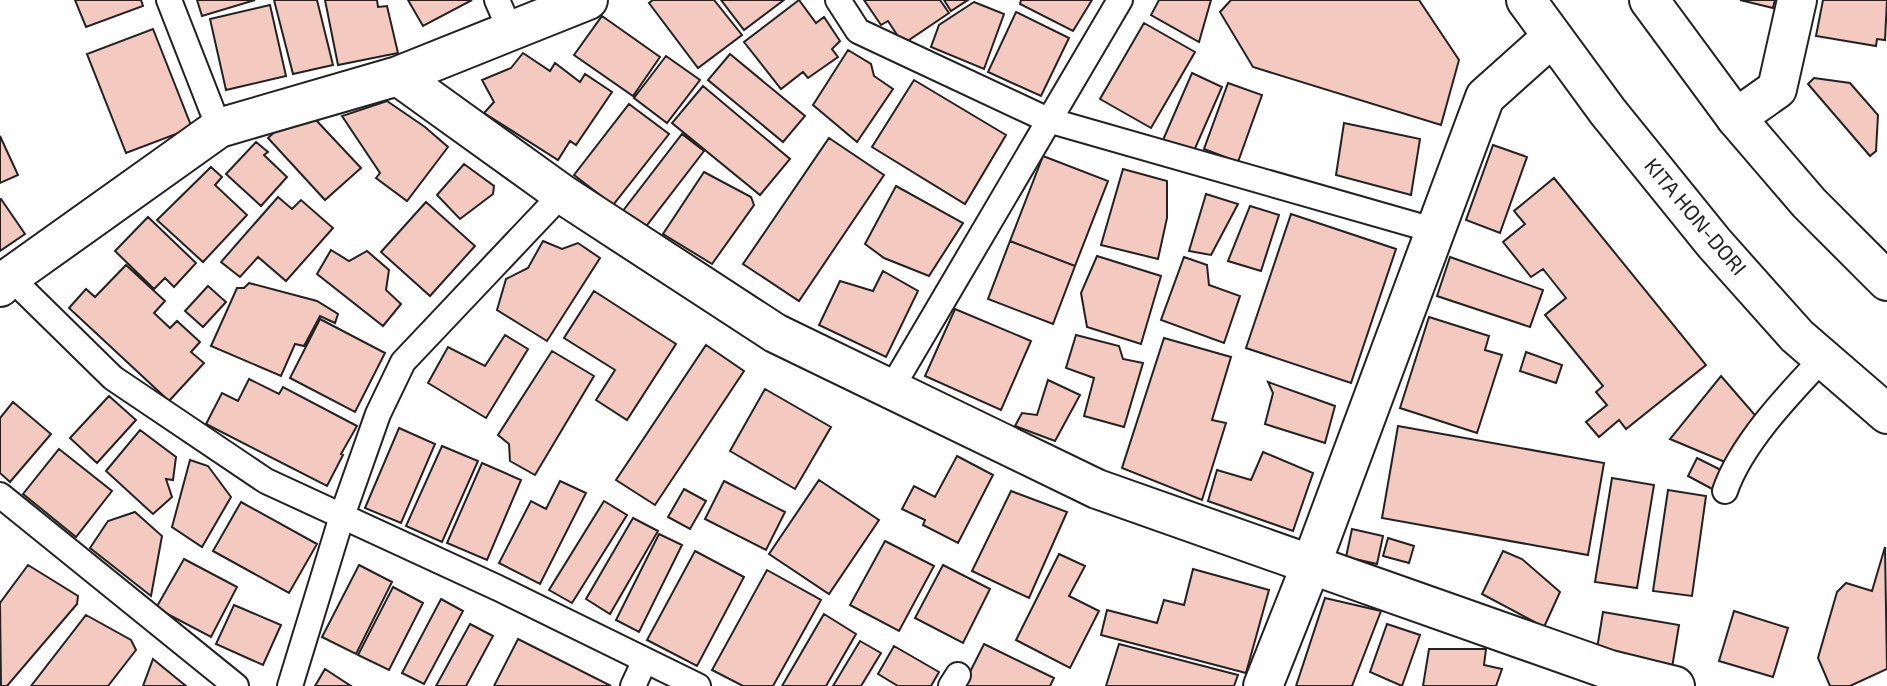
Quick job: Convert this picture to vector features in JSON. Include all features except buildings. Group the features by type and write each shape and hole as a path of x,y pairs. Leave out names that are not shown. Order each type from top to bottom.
{"main road":[{"path":"5,282 219,128 398,76 504,15 588,0"},
{"name":"KITA HON-DORI","path":"1526,0 1608,112 1714,243 1797,336 1887,414"},
{"path":"1649,0 1736,118 1809,203 1887,281"},
{"path":"1736,118 1777,89 1797,0"},
{"path":"1263,686 1311,565 1433,230 1485,97 1552,37"},
{"path":"398,76 562,194 775,333 1097,489 1610,670 1675,686"}],"lane":[{"path":"169,0 219,128"},
{"path":"838,0 858,31 1048,120 1433,230"},
{"path":"891,388 1120,0"},
{"path":"290,686 342,516 378,414 403,362 562,194"},
{"path":"5,282 113,378 266,481 698,686"},
{"path":"1725,491 1731,474 1772,416 1822,358"},
{"path":"0,495 236,686"},
{"path":"633,686 645,660"}]}
